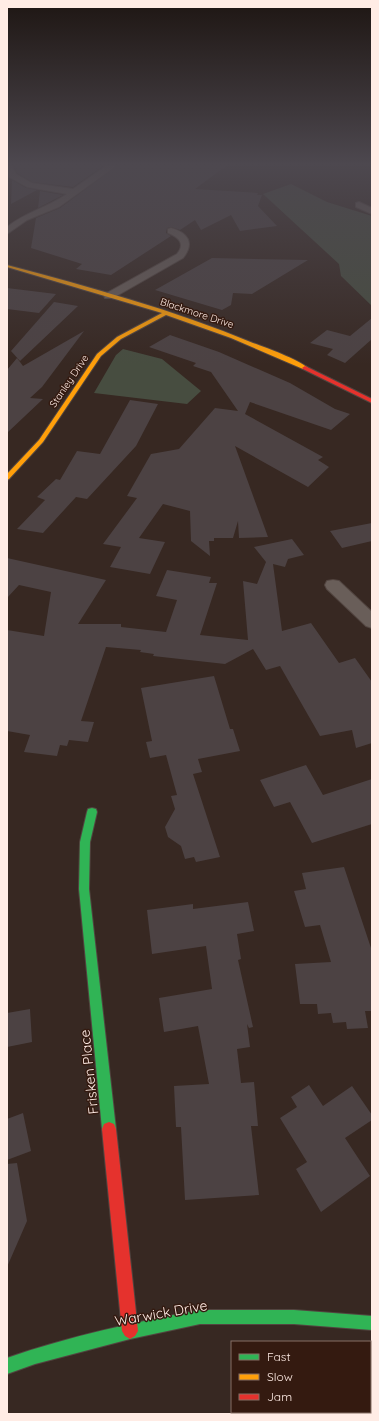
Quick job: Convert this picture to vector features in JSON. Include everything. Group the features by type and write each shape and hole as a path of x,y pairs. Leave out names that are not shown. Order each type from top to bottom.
{"street":[{"path":"109,296 180,256 184,251 185,241 181,235 174,232"},
{"name":"Blackmore Drive","path":"7,266 230,334 260,346 372,401"},
{"name":"Stanley Drive","path":"7,478 41,441 99,355 120,338 164,314"},
{"path":"333,585 372,622"},
{"name":"Frisken Place","path":"92,812 86,842 84,889 130,1331"},
{"name":"Warwick Drive","path":"7,1366 35,1356 130,1331 200,1317 294,1317 372,1323"}],"green space":[{"path":"305,232 372,232 372,306 341,276 339,264"},
{"path":"123,349 162,359 201,391 187,404 94,393 116,355"}],"building":[{"path":"34,232 166,232 171,236 111,275 76,269 82,264 31,248"},
{"path":"212,258 308,260 252,294 233,293 231,305 222,310 155,290"},
{"path":"7,288 56,294 39,313 7,309"},
{"path":"54,302 78,306 20,361 11,351"},
{"path":"372,318 372,339 345,363 327,355 333,349 310,343 327,330 350,336"},
{"path":"84,331 42,387 30,398 43,399 7,433 7,370 17,358 23,366"},
{"path":"170,335 219,352 290,383 335,409 350,414 331,430 250,402 245,414 323,457 318,460 329,467 308,487 235,446 268,537 239,538 238,521 233,538 214,538 214,541 209,541 210,556 191,541 190,511 163,504 139,538 165,542 150,574 110,567 121,547 103,544 137,498 127,496 151,454 179,449 215,408 238,411 211,372 193,366 196,363 149,347"},
{"path":"130,400 158,404 136,446 87,499 76,497 43,533 17,529 45,500 37,497 56,479 60,480 77,451 100,454"},
{"path":"372,523 372,541 342,548 330,531"},
{"path":"292,539 304,555 288,559 285,567 273,564 282,631 311,623 339,663 355,658 372,682 372,743 356,748 352,730 320,736 280,666 266,670 253,649 225,664 153,656 154,654 140,652 141,650 106,647 81,721 94,722 88,742 69,740 67,746 60,745 57,756 24,752 30,735 7,731 7,630 44,636 51,592 19,585 7,598 7,558 106,580 78,624 121,624 121,627 166,632 177,600 156,596 167,570 211,577 209,583 217,583 200,635 248,640 243,581 257,584 266,562 254,547"},
{"path":"214,676 230,729 233,729 240,751 198,759 202,772 193,774 220,857 196,862 194,857 185,859 181,846 168,837 165,827 175,809 171,796 177,795 166,755 150,758 146,742 152,741 141,688"},
{"path":"306,765 323,795 372,779 372,824 312,843 290,802 274,807 260,780"},
{"path":"344,867 372,951 372,1011 365,1011 368,1028 347,1029 346,1022 333,1023 331,1013 318,1014 317,1004 300,1004 295,964 331,962 320,925 305,927 294,891 306,889 302,873"},
{"path":"248,902 254,931 237,934 241,959 238,960 253,1027 249,1028 247,1024 250,1047 237,1049 241,1083 254,1082 258,1126 251,1126 259,1195 185,1200 181,1127 176,1127 174,1086 209,1084 198,1026 164,1032 159,998 212,989 206,946 152,954 147,910 193,904 193,909"},
{"path":"30,1009 32,1042 7,1047 7,1013"},
{"path":"309,1085 323,1106 352,1086 372,1115 372,1120 345,1138 370,1176 321,1212 296,1169 307,1162 280,1118 297,1107 291,1097"},
{"path":"23,1113 31,1151 7,1160 7,1119"},
{"path":"17,1163 27,1221 7,1267 7,1164"}],"traffic: fast":[{"path":"92,812 85,842 84,889 109,1129"},
{"path":"7,1366 35,1356 130,1331 200,1317 294,1317 372,1323"}],"traffic: slow":[{"path":"7,266 121,299 196,323 233,336 305,368"},
{"path":"7,478 41,441 99,355 119,338 164,314"}],"traffic: jam":[{"path":"305,368 372,401"},
{"path":"109,1129 130,1331"}]}
